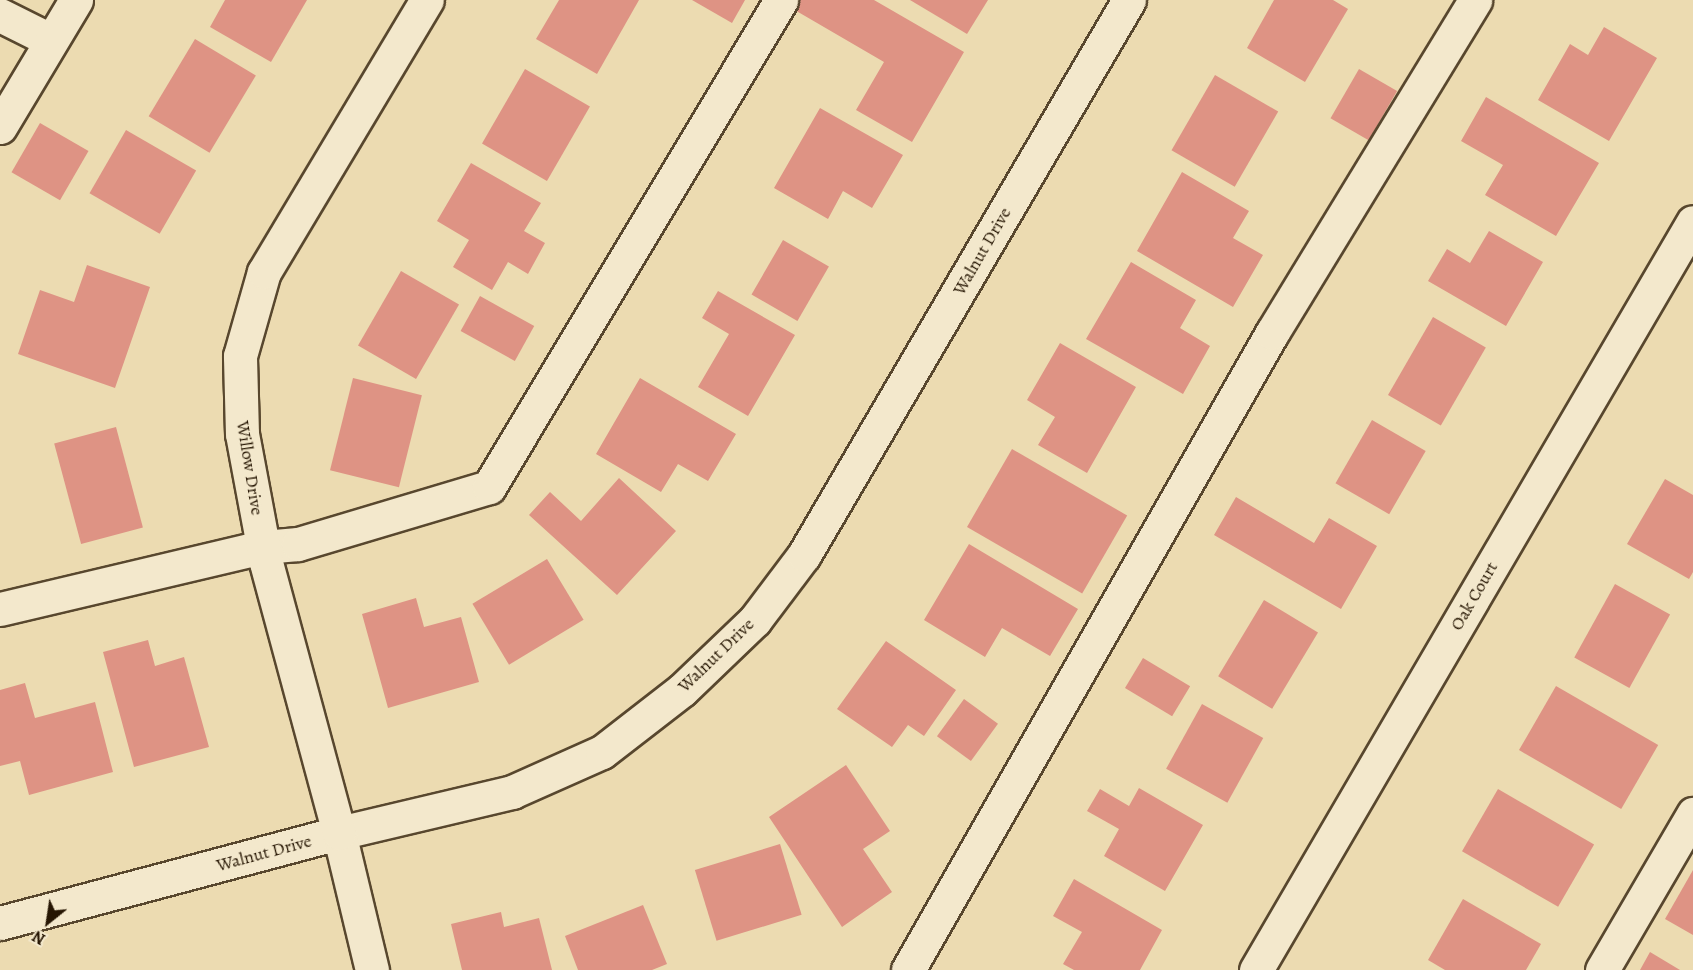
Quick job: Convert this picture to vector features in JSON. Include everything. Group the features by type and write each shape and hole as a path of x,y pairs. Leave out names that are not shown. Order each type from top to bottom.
{"street":[{"path":"0,127 75,0"},
{"name":"Willow Drive","path":"372,970 339,833 263,547 242,434 240,356 264,272 427,0"},
{"path":"0,609 263,547 298,544 489,487 781,0"},
{"name":"Walnut Drive","path":"0,923 339,833 512,792 602,752 682,690 754,620 804,555 1129,0"},
{"path":"908,970 1272,333 1475,0"},
{"path":"0,15 50,40"},
{"name":"Oak Court","path":"1256,970 1693,222"},
{"path":"1602,970 1693,814"}],"building":[{"path":"225,0 307,0 271,62 210,27"},
{"path":"559,0 639,0 597,74 536,39"},
{"path":"692,0 745,0 732,23"},
{"path":"799,0 874,0 964,52 912,142 856,110 884,62 793,9"},
{"path":"910,0 988,0 967,34"},
{"path":"1274,0 1333,0 1348,9 1305,82 1247,48"},
{"path":"1604,27 1657,58 1609,141 1538,100 1570,44 1588,55"},
{"path":"195,39 256,76 210,153 149,116"},
{"path":"525,69 590,106 547,181 482,143"},
{"path":"1359,69 1397,91 1369,140 1330,118"},
{"path":"1215,75 1278,112 1235,187 1172,150"},
{"path":"1486,97 1599,163 1556,236 1485,195 1503,165 1461,141"},
{"path":"820,108 903,155 872,208 843,191 828,219 774,188"},
{"path":"40,123 88,151 60,200 12,172"},
{"path":"126,130 196,170 160,234 90,193"},
{"path":"471,163 541,203 524,231 545,243 528,274 508,262 492,290 453,267 469,240 437,221"},
{"path":"1182,172 1249,211 1233,238 1263,255 1233,307 1137,251"},
{"path":"1489,231 1543,262 1506,326 1428,281 1447,249 1470,263"},
{"path":"783,240 829,267 797,321 752,295"},
{"path":"1131,262 1196,300 1180,328 1210,346 1183,394 1086,339"},
{"path":"87,265 150,287 115,388 18,354 40,290 74,302"},
{"path":"401,271 459,304 416,379 358,345"},
{"path":"718,291 795,335 748,416 698,387 729,334 702,318"},
{"path":"480,296 534,326 515,361 461,331"},
{"path":"1433,317 1486,348 1441,425 1388,395"},
{"path":"1060,343 1136,387 1087,473 1038,445 1055,417 1027,400"},
{"path":"353,378 422,395 399,487 330,470"},
{"path":"640,378 736,434 708,481 678,464 661,492 596,454"},
{"path":"1372,420 1426,451 1389,514 1336,483"},
{"path":"116,427 143,527 81,544 54,444"},
{"path":"1012,449 1127,516 1082,593 967,527"},
{"path":"619,478 676,531 617,595 529,515 550,492 581,521"},
{"path":"1665,479 1693,495 1693,572 1689,579 1627,544"},
{"path":"1236,497 1314,543 1329,518 1377,546 1341,609 1214,535"},
{"path":"969,544 1078,609 1050,656 1002,628 985,657 924,620"},
{"path":"547,559 584,620 509,665 472,604"},
{"path":"1615,584 1670,615 1629,688 1574,657"},
{"path":"416,598 424,627 461,617 479,682 388,708 362,614"},
{"path":"1264,600 1318,632 1272,709 1218,676"},
{"path":"148,640 155,666 184,657 209,747 134,767 103,652"},
{"path":"886,641 956,690 924,736 908,725 892,747 837,709"},
{"path":"1143,658 1190,686 1172,716 1125,688"},
{"path":"25,683 35,718 95,702 113,772 29,795 20,761 0,766 0,690"},
{"path":"1556,686 1658,745 1621,809 1519,750"},
{"path":"964,699 998,724 971,761 937,736"},
{"path":"1202,704 1263,738 1227,803 1166,769"},
{"path":"846,765 890,831 863,849 892,892 842,927 769,817"},
{"path":"1139,788 1203,825 1165,891 1104,856 1119,829 1087,811 1100,789 1129,806"},
{"path":"1498,789 1594,844 1558,907 1462,851"},
{"path":"780,844 802,915 717,941 695,870"},
{"path":"1693,870 1693,935 1665,919"},
{"path":"1074,879 1162,930 1140,970 1074,970 1063,964 1082,932 1053,916"},
{"path":"1463,899 1541,944 1526,970 1445,970 1428,960"},
{"path":"643,905 667,964 652,970 578,970 565,936"},
{"path":"501,912 504,927 539,918 552,970 462,970 451,924"},
{"path":"1650,952 1680,970 1640,970"}]}
